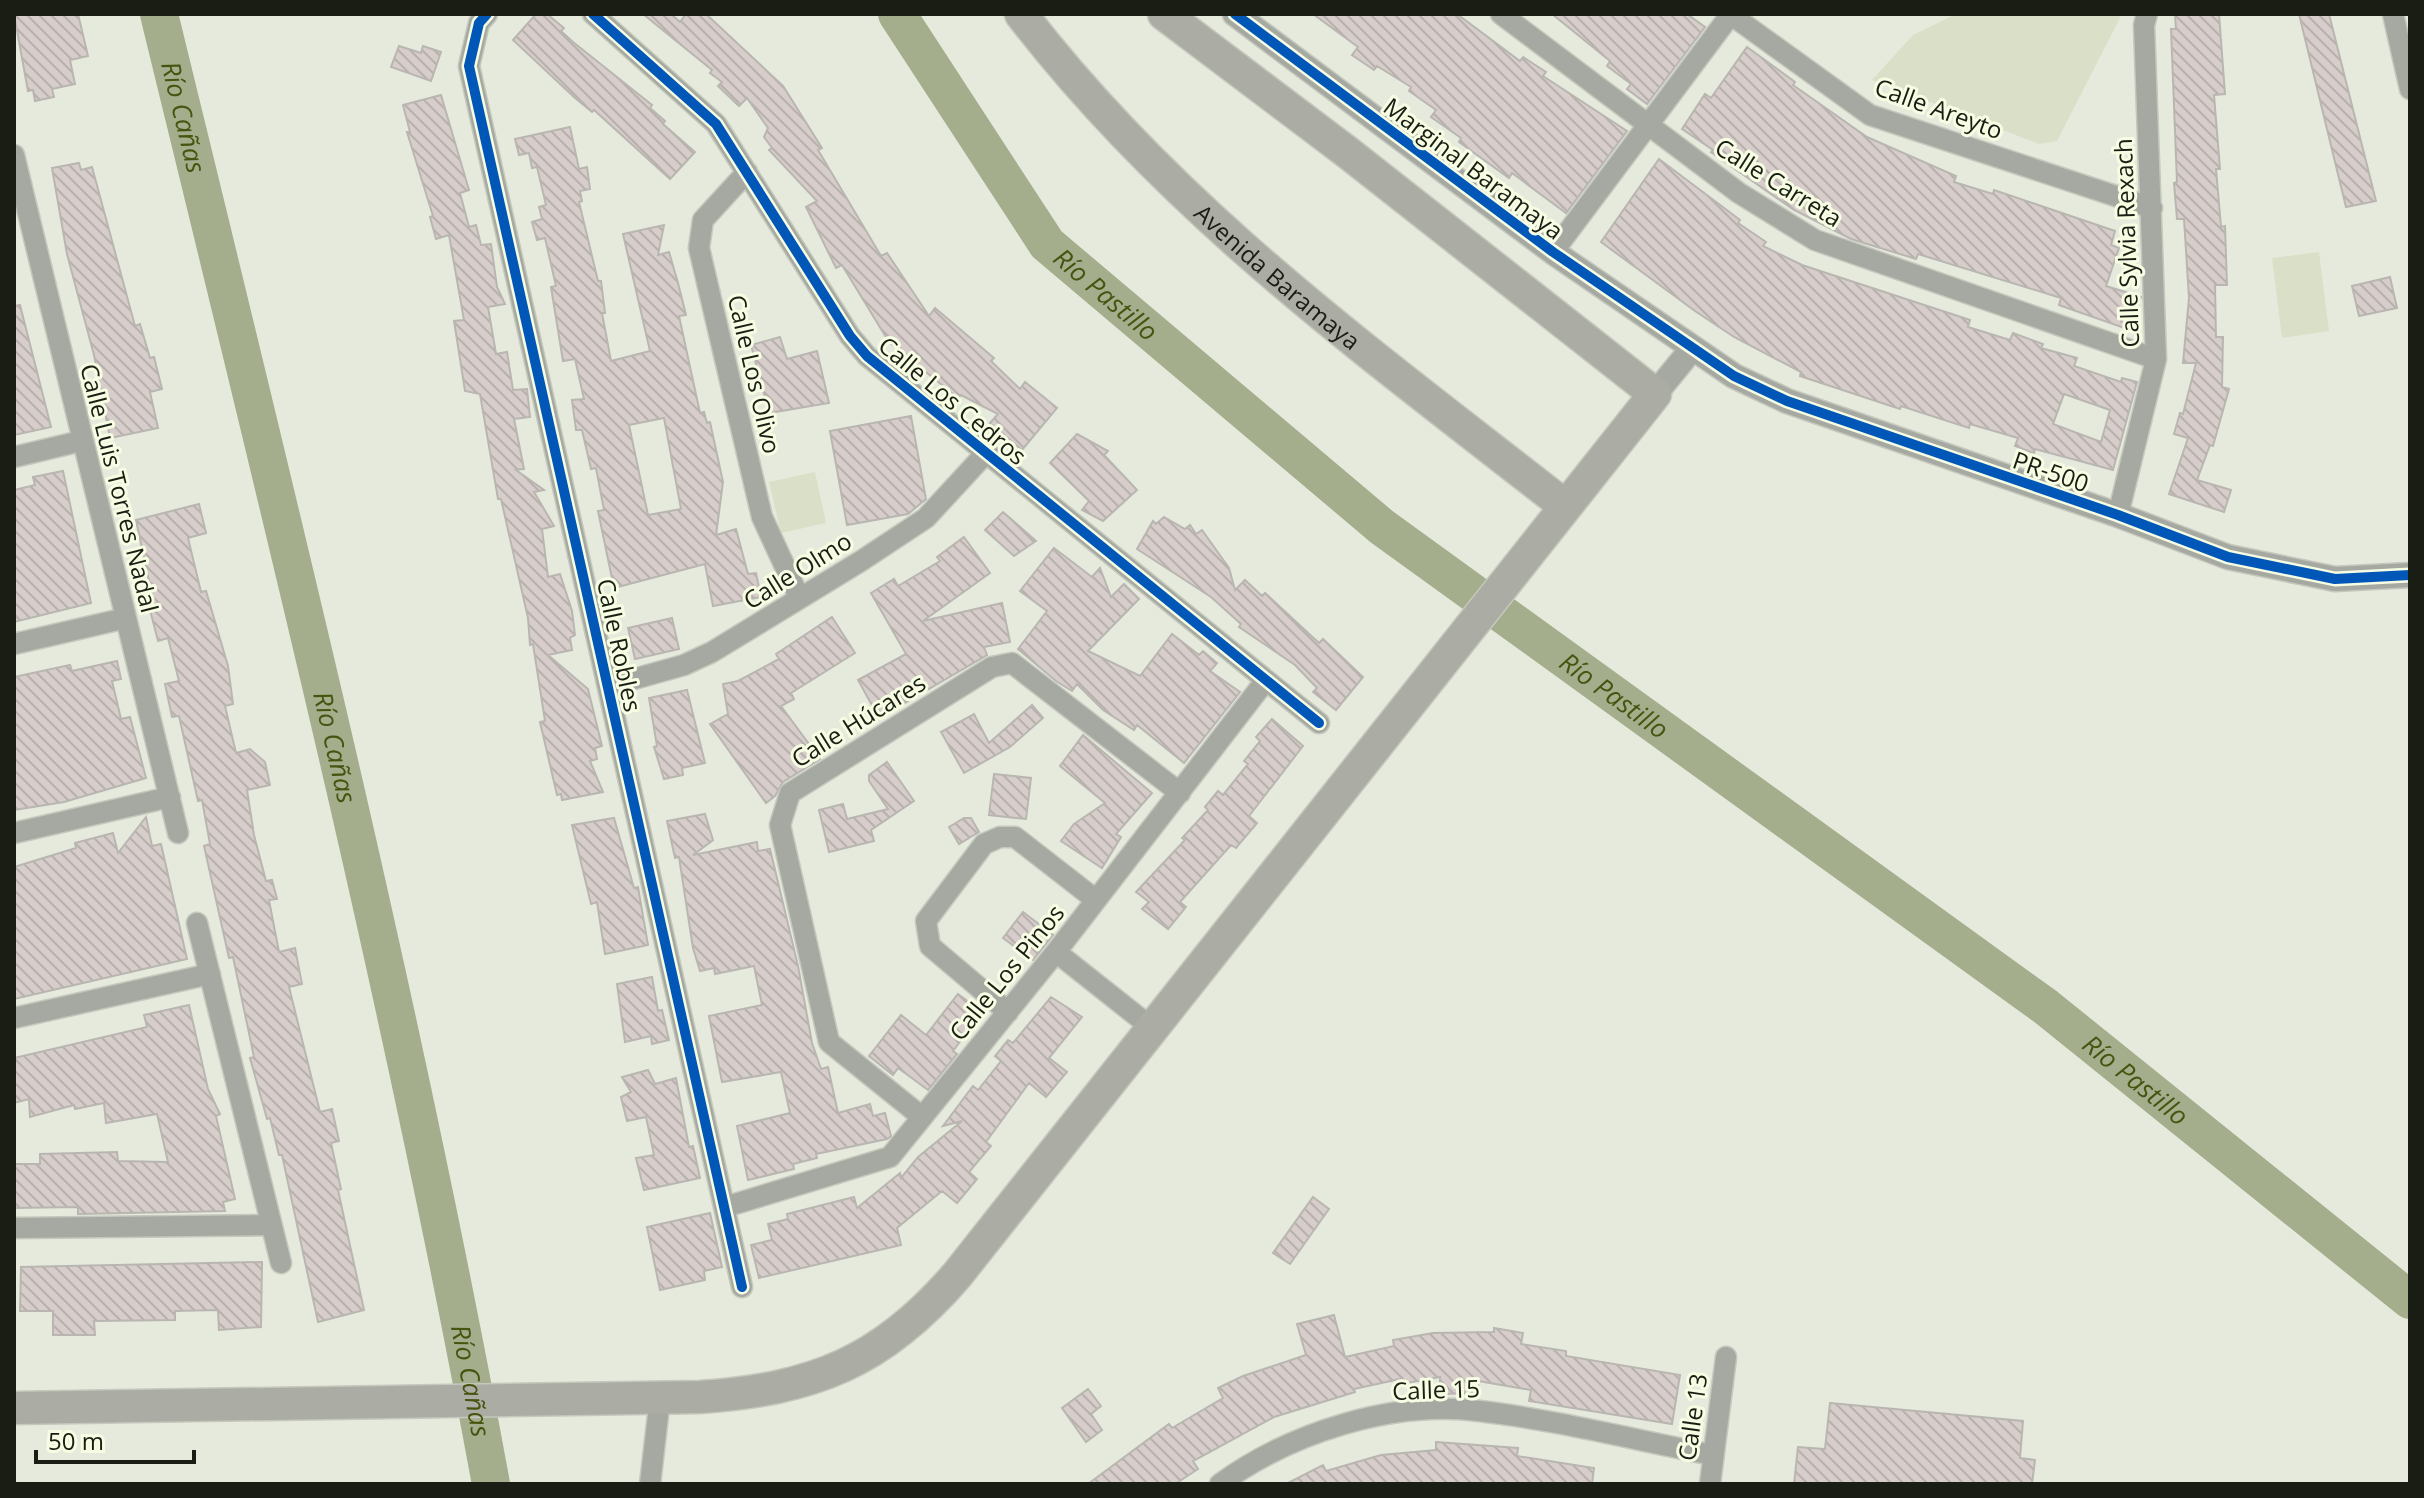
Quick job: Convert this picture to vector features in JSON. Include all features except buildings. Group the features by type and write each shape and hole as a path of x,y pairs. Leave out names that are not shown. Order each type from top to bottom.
{"highway":[{"name":"Avenida Baramaya","path":"1021,14 1064,70 1176,187 1250,257 1565,506"},
{"path":"14,1408 737,1395 783,1387 840,1370 901,1330 932,1304 957,1275 1655,394 1347,152 1164,14"}],"street":[{"name":"Calle Robles","path":"487,14 479,23 469,66 742,1287"},
{"name":"Calle Los Cedros","path":"593,14 716,124 850,336 867,356 1319,723"},
{"name":"Marginal Baramaya","path":"1235,14 1553,252 1691,350"},
{"name":"Calle Carreta","path":"1501,14 1739,193 1815,240 2156,359"},
{"path":"1553,252 1731,14"},
{"name":"Calle Areyto","path":"1731,14 1870,115 2152,208"},
{"name":"Calle Sylvia Rexach","path":"2118,515 2156,359 2144,25 2147,14"},
{"path":"2393,14 2410,89"},
{"name":"Calle Luis Torres Nadal","path":"14,155 178,833"},
{"name":"Calle Los Olivo","path":"747,172 703,220 699,248 762,517 799,597"},
{"path":"1655,394 1691,350"},
{"name":"PR-500","path":"1691,350 1734,376 1787,401 2118,515 2228,557 2283,571 2335,579 2410,575"},
{"path":"14,457 81,441"},
{"name":"Calle Olmo","path":"609,686 698,659 799,597 926,518 985,454"},
{"path":"14,644 126,618"},
{"name":"Calle Húcares","path":"922,1117 829,1042 780,825 790,793 992,667 1012,663 1180,793"},
{"name":"Calle Los Pinos","path":"725,1207 890,1157 1056,952 1266,680"},
{"path":"14,833 170,797"},
{"path":"1008,1012 930,946 926,921 984,844 1000,837 1015,837 1096,900"},
{"path":"197,923 281,1263"},
{"path":"1056,952 1152,1028"},
{"path":"14,1018 210,974"},
{"path":"14,1228 271,1225"},
{"name":"Calle 13","path":"1710,1484 1726,1357"},
{"path":"650,1484 660,1398"},
{"name":"Calle 15","path":"1220,1484 1295,1441 1360,1420 1414,1411 1477,1410 1713,1455"}],"green space":[{"path":"1956,14 2122,14 2057,141 2039,144 1872,80 1913,35"},
{"path":"2319,252 2329,331 2282,338 2272,258"},
{"path":"815,472 826,523 781,533 769,482"}],"waterway":[{"name":"Río Cañas","path":"159,14 336,747 417,1115 491,1484"},
{"name":"Río Pastillo","path":"897,14 1047,244 1382,527 2046,1007 2410,1300"}],"cycle path":[{"path":"487,14 479,23 469,66 742,1287"},
{"path":"593,14 716,124 850,336 867,356 1319,723"},
{"path":"1235,14 1553,252 1734,376 1787,401 2118,515 2228,557 2335,579 2410,575"}]}
